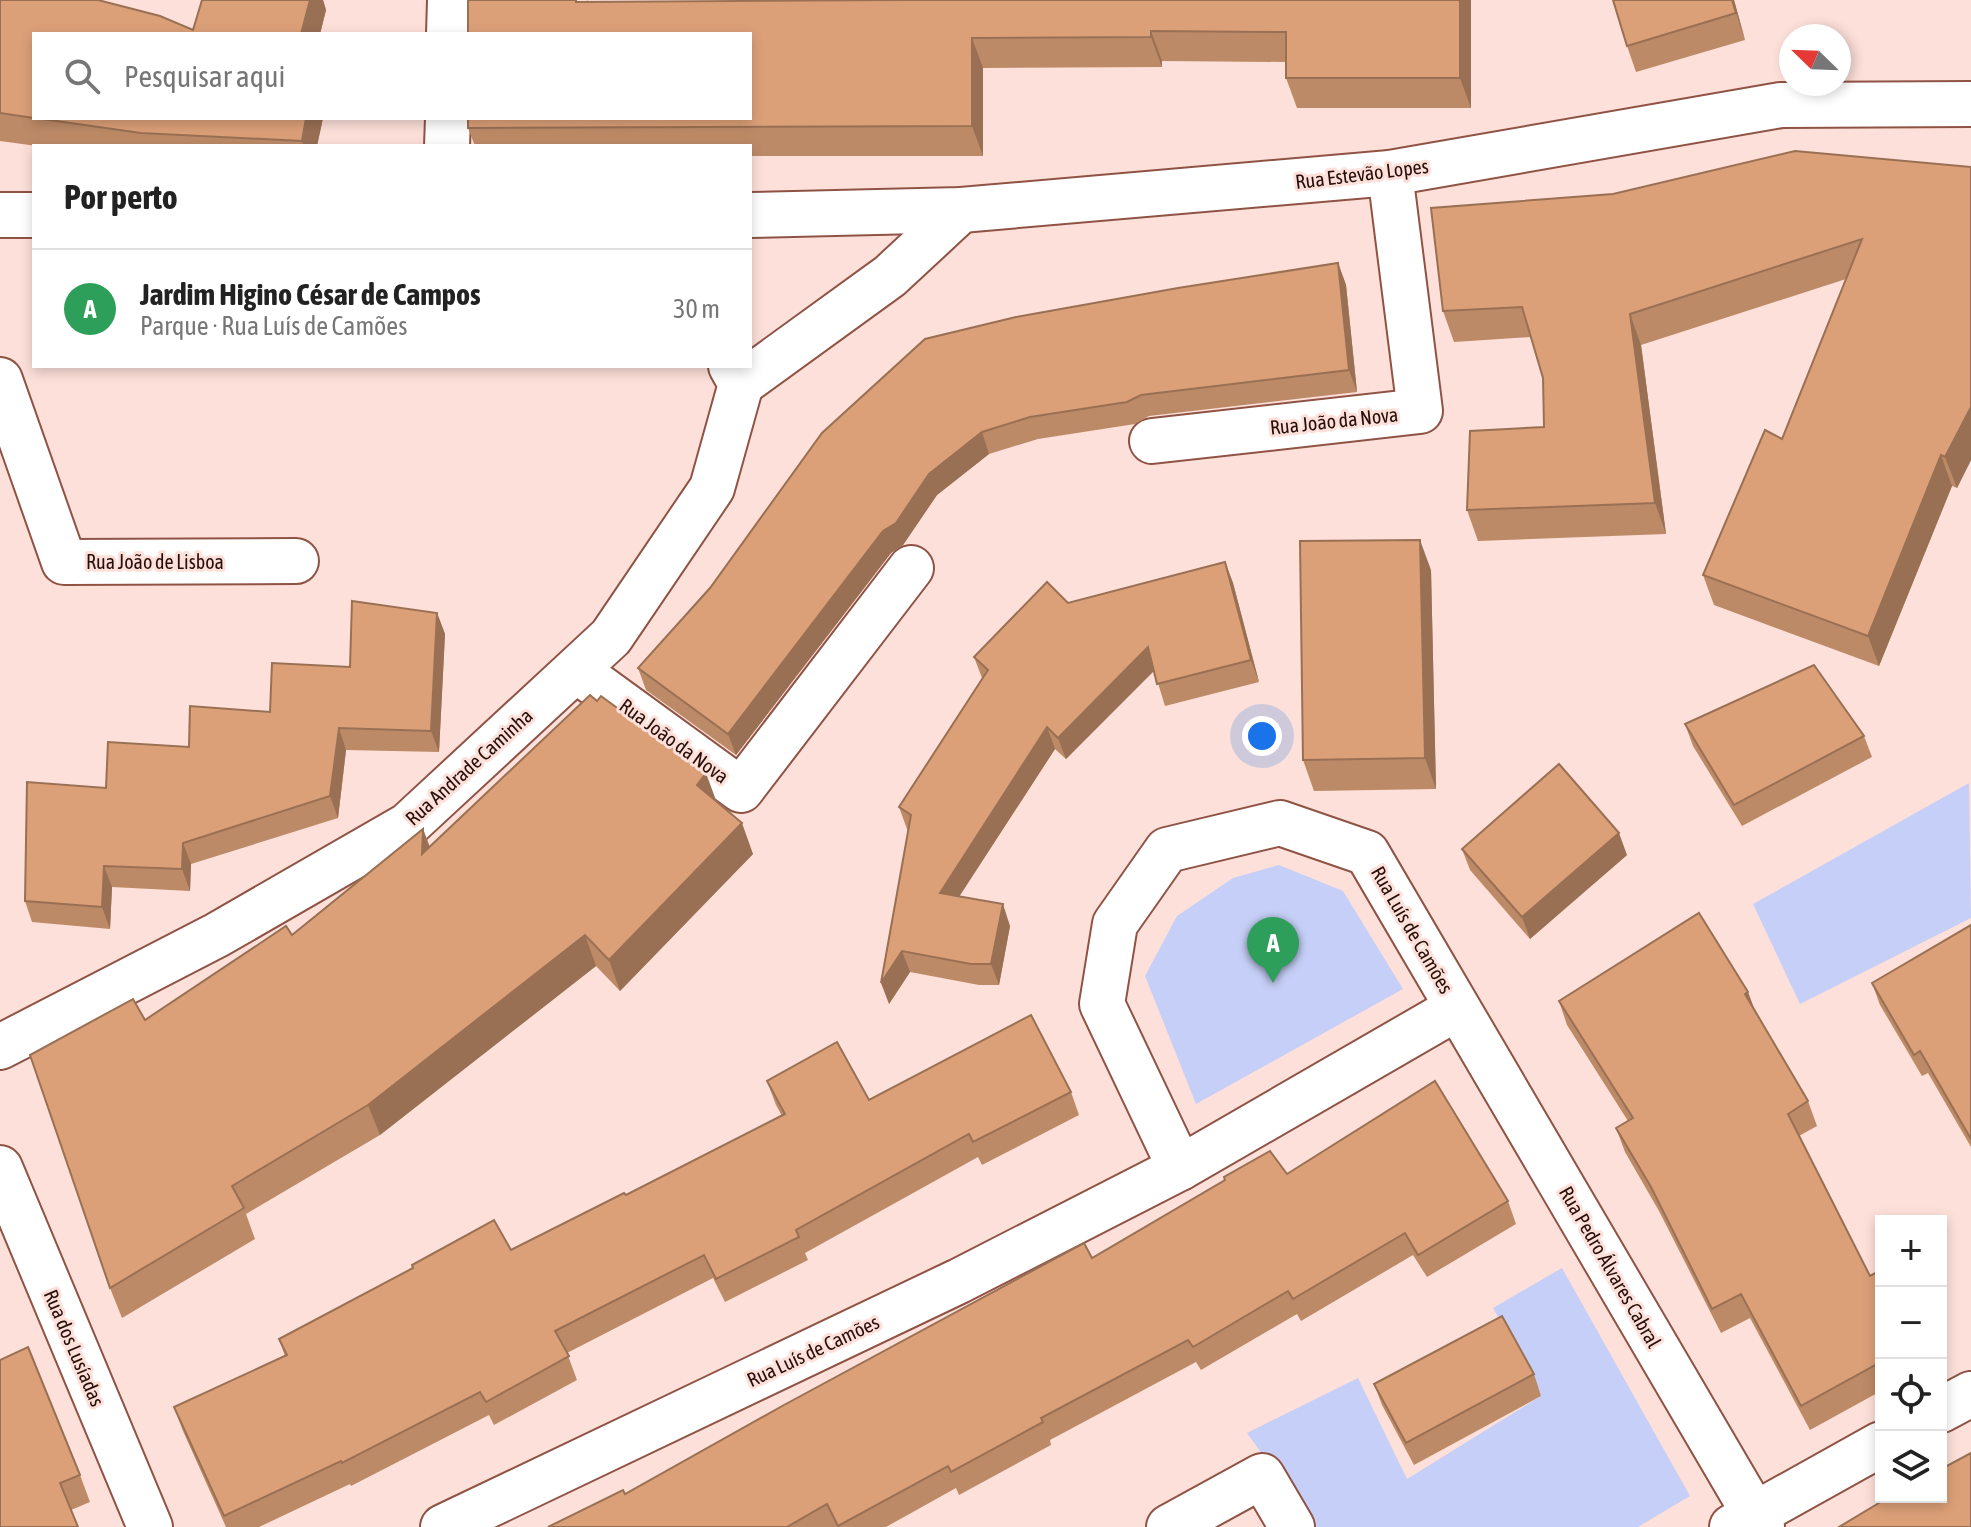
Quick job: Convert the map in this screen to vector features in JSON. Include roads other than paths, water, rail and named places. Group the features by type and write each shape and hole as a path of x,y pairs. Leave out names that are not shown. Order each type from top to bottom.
{"street":[{"path":"449,32 450,0"},
{"name":"Rua Estevão Lopes","path":"752,215 961,210 1390,173 1781,105 1971,104"},
{"path":"447,144 448,120"},
{"name":"Rua João da Nova","path":"1152,441 1420,411 1390,173"},
{"path":"752,365 890,276 961,210"},
{"path":"0,215 32,215"},
{"name":"Rua Andrade Caminha","path":"0,1047 217,935 408,825 611,637 712,488 736,375"},
{"name":"Rua João de Lisboa","path":"0,380 64,562 296,561"},
{"name":"Rua João da Nova","path":"576,670 741,790 911,568"},
{"name":"Rua Luís de Camões","path":"443,1527 959,1281 1180,1168 1457,1008 1367,853 1280,823 1167,850 1115,924 1102,1004 1180,1168"},
{"name":"Rua Pedro Álvares Cabral","path":"1457,1008 1750,1523"},
{"name":"Rua dos Lusíadas","path":"0,1168 150,1527"},
{"path":"1947,1407 1971,1394"},
{"path":"1750,1523 1875,1448"},
{"path":"1169,1527 1262,1476 1292,1527"}],"place":[{"name":"Jardim Higino César de Campos","path":"1273,983"}]}
